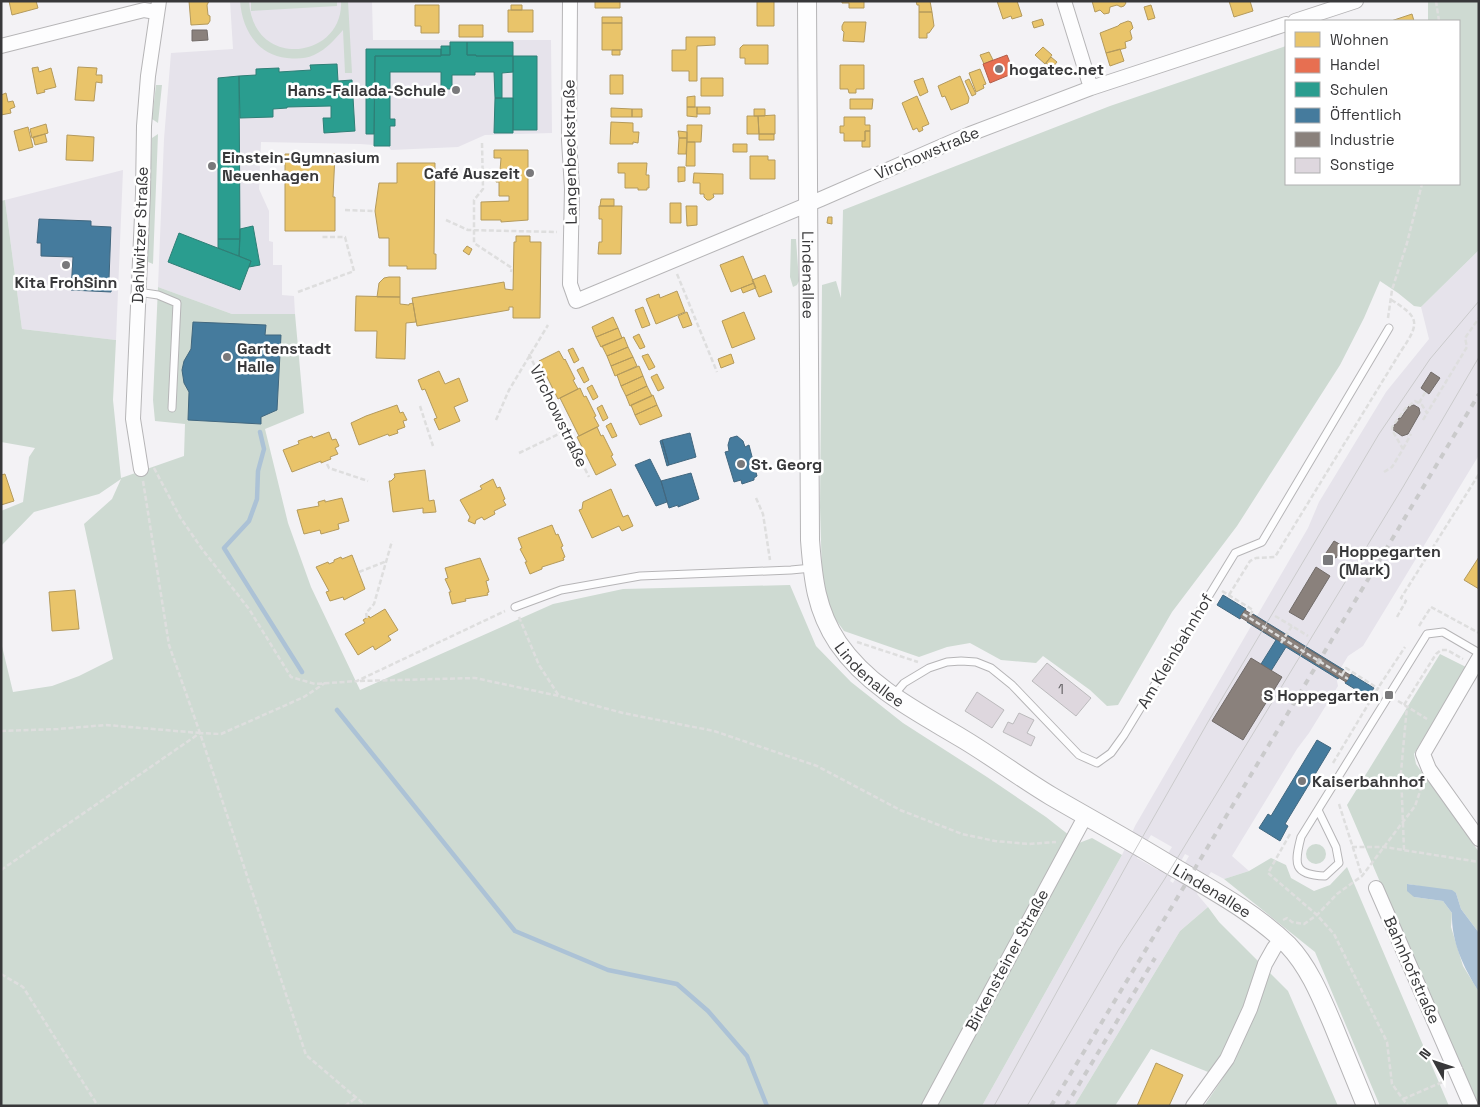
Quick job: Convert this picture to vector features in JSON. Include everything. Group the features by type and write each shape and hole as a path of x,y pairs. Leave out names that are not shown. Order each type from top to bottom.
{"street":[{"name":"Langenbeckstraße","path":"570,1 568,112 572,190 570,284 576,301"},
{"name":"Lindenallee","path":"807,1 810,540 817,600 822,615 838,644 863,674 892,696 1052,796 1232,902 1267,926 1280,931 1318,990 1366,1106"},
{"path":"1064,1 1091,88"},
{"path":"1298,20 1332,5 1356,1"},
{"path":"1,46 157,6"},
{"name":"Dahlwitzer Straße","path":"141,469 133,419 143,193 144,126 157,6"},
{"name":"Virchowstraße","path":"576,301 807,205 970,134 1091,88 1285,24"},
{"path":"1473,660 1423,754 1429,769 1479,839"},
{"name":"Birkensteiner Straße","path":"929,1106 1086,815"},
{"name":"Bahnhofstraße","path":"1376,888 1471,1106"},
{"path":"1193,1106 1227,1059 1250,1009 1264,964 1274,948 1280,931"}],"lane":[{"path":"138,292 158,295 177,303 172,408"},
{"name":"Am Kleinbahnhof","path":"892,696 904,683 929,668 961,660 976,662 991,668 1012,685 1079,755 1097,763 1111,752 1124,736 1235,553 1262,542 1389,328"},
{"path":"515,607 561,590 640,576 812,568"},
{"path":"1318,810 1336,847 1339,863 1325,876 1310,876 1300,871 1297,867 1297,854 1301,837 1427,634 1443,632 1479,653"}],"path":[{"path":"1436,1 1439,20"},
{"path":"482,143 483,189 474,200 474,243 512,268 511,272"},
{"path":"1389,328 1388,312 1390,299 1422,185"},
{"path":"345,210 375,211"},
{"path":"446,220 468,230 572,233"},
{"path":"298,292 354,271 345,236 320,237"},
{"path":"672,261 717,372"},
{"path":"1229,595 1250,561 1256,558 1275,557 1412,336 1414,319 1408,310 1390,299"},
{"path":"1423,420 1467,347 1465,338 1479,318"},
{"path":"496,420 509,390 548,325"},
{"name":"Virchowstraße","path":"529,354 589,477"},
{"path":"1419,403 1426,391"},
{"path":"1403,449 1392,428 1405,409 1415,400 1422,405 1427,413"},
{"path":"420,406 433,446"},
{"path":"519,453 566,431"},
{"path":"1384,472 1392,467 1411,434"},
{"path":"326,464 329,468 368,481"},
{"path":"366,1106 358,1097 306,1055 200,732 169,645 141,469 155,468 180,517 202,549 249,609 291,677 315,684 475,678 559,696 623,713 714,731 817,766 900,810 962,834 995,841 1029,844 1062,840"},
{"path":"1410,603 1401,598 1479,474"},
{"path":"756,498 763,514 771,571"},
{"path":"366,618 366,613 374,604 392,541"},
{"path":"359,572 387,561"},
{"path":"1215,586 1253,610 1248,617"},
{"path":"1397,617 1406,601"},
{"path":"357,681 515,607 539,665 559,696"},
{"path":"1243,614 1348,679"},
{"path":"1275,616 1308,636"},
{"path":"1281,643 1292,626"},
{"path":"857,642 929,668"},
{"path":"1404,850 1401,772 1406,706 1436,654 1441,650 1447,650 1473,660"},
{"path":"1342,675 1346,668 1381,690"},
{"path":"1,730 106,726 221,734 304,698 325,683"},
{"path":"1370,693 1389,695 1439,726"},
{"path":"1,870 200,732"},
{"path":"1280,931 1287,918 1292,922 1304,924 1337,894 1362,876 1415,806 1429,769"},
{"path":"1339,804 1362,876"},
{"path":"1352,847 1384,847 1479,862"},
{"path":"1280,851 1268,873 1316,915 1334,934 1387,1042 1392,1084 1408,1106"},
{"path":"1,974 22,986 98,1106"},
{"path":"1403,1099 1448,1079"},
{"path":"345,1106 358,1097"}],"shaded area":[{"name":"Einstein-Gymnasium Neuenhagen","path":"230,1 372,1 373,40 551,40 552,133 485,135 458,147 391,150 388,146 360,144 261,142 259,189 269,211 269,241 273,242 273,265 282,265 282,295 294,296 295,314 232,314 158,287 164,139 171,53 233,49"},
{"path":"240,1 249,1 254,23 265,39 281,47 298,49 314,45 328,35 338,21 341,1 348,1 352,73 345,73 343,30 319,53 294,59 276,56 267,52 253,39 244,21"},
{"path":"251,1 337,1 337,6 251,11"},
{"path":"1428,1 1479,1 1479,250 1421,307 1414,306 1380,281 1340,365 1237,526 1172,612 1118,705 1107,706 1090,690 1043,656 1036,663 1001,660 970,643 947,647 919,657 844,631 831,613 822,575 820,507 822,285 836,281 841,298 843,210 1110,106 1285,46 1285,185 1460,185 1460,20 1428,20"},
{"path":"156,85 162,85 158,123 152,119"},
{"path":"158,134 153,264 146,261 152,138"},
{"name":"Kita FrohSinn","path":"123,170 116,340 22,329 5,200"},
{"path":"5,200 22,329 116,340 113,400 121,478 184,456 185,424 155,421 153,400 158,287 232,314 295,314 304,413 265,429 288,523 311,587 360,690 553,604 623,589 790,585 816,646 851,682 903,723 1046,817 1079,843 1092,838 1122,855 982,1106 1,1106 1,642 13,692 52,686 79,676 113,659 84,524 112,499 121,479 99,494 34,512 1,546 1,511 23,502 29,457 35,448 1,442 1,201"},
{"path":"791,239 796,239 799,281 793,287 790,277"},
{"path":"1479,250 1479,455 1363,646 1348,656 1336,676 1338,686 1232,856 1249,871 1224,879 1211,872 1197,894 1208,907 1180,931 1074,1106 982,1106 1122,855 1135,826 1308,528 1319,502 1386,392 1429,339 1421,307","holes":["1151,835 1172,847 1158,870 1137,858","1185,854 1189,856 1173,883 1170,881"]},
{"path":"1440,654 1466,667 1414,754 1416,764 1479,852 1479,933 1461,909 1456,893 1408,884 1414,897 1443,901 1452,913 1451,927 1463,966 1479,992 1479,1106 1476,1106 1347,805"},
{"path":"1316,844 1323,847 1326,854 1323,861 1316,864 1309,861 1306,854 1309,847"},
{"path":"1271,858 1286,865 1291,878 1314,891 1330,885 1347,867 1449,1106 1380,1106 1315,952 1224,879 1249,871"},
{"path":"1208,907 1219,922 1288,991 1338,1106 1204,1106 1223,1078 1151,1049 1115,1106 1074,1106 1180,931"}],"water":[{"path":"1407,884 1452,890 1456,893 1461,909 1479,933 1479,992 1468,974 1456,944 1452,913 1443,901 1414,897 1407,891"}],"building: Wohnen":[{"path":"9,1 36,1 38,8 12,15"},
{"path":"189,1 209,1 207,5 210,21 208,24 191,25"},
{"path":"595,1 620,1 620,8 595,8"},
{"path":"757,1 774,1 774,26 757,26"},
{"path":"842,1 864,1 864,8 849,8 849,3 842,3"},
{"path":"916,1 930,1 932,12 919,12 919,5 917,5"},
{"path":"997,1 1017,1 1022,16 1012,19 1011,16 1003,19"},
{"path":"1092,1 1125,1 1126,3 1121,7 1117,5 1110,7 1109,13 1104,14 1100,10 1095,12"},
{"path":"1229,1 1250,1 1253,11 1234,17"},
{"path":"415,5 439,5 439,33 421,33 421,26 415,26"},
{"path":"511,5 522,5 522,10 511,10"},
{"path":"1151,5 1155,18 1148,20 1144,7"},
{"path":"508,10 533,10 533,32 508,32"},
{"path":"919,12 932,12 934,26 927,33 927,38 919,38"},
{"path":"1412,14 1414,20 1394,20"},
{"path":"602,17 622,17 622,23 602,23"},
{"path":"1042,19 1044,25 1034,28 1032,22"},
{"path":"1128,21 1131,22 1133,28 1130,31 1131,40 1125,42 1126,48 1106,53 1100,33"},
{"path":"844,22 866,22 864,42 843,41 844,32 842,26"},
{"path":"602,23 622,23 622,50 602,50"},
{"path":"459,25 483,25 483,37 459,37"},
{"path":"686,37 715,37 715,45 697,46 697,81 689,81 689,71 672,71 672,50 686,50"},
{"path":"743,45 768,45 768,64 745,64 745,58 740,58 740,48"},
{"path":"1043,47 1052,55 1045,64 1035,55"},
{"path":"1120,49 1124,61 1110,66 1106,53"},
{"path":"612,50 620,50 620,55 612,55"},
{"path":"989,52 993,60 984,64 980,55"},
{"path":"1051,57 1057,62 1052,68 1046,63"},
{"path":"840,65 864,65 864,89 856,89 856,93 849,93 848,89 840,89"},
{"path":"38,67 39,72 51,68 56,87 37,94 32,68"},
{"path":"78,67 97,68 96,75 102,75 102,83 96,82 94,101 75,100"},
{"path":"980,69 986,84 983,85 984,88 976,92 969,73"},
{"path":"610,75 623,75 623,94 610,94"},
{"path":"960,76 969,98 968,103 951,110 945,96 942,97 938,86"},
{"path":"701,78 723,78 723,96 701,96"},
{"path":"923,78 928,92 920,96 914,81"},
{"path":"969,79 976,94 972,96 965,81"},
{"path":"6,93 8,102 13,101 15,107 10,109 11,113 1,115 1,95"},
{"path":"695,96 695,107 687,107 687,97"},
{"path":"917,96 929,124 922,127 923,130 919,132 917,128 913,130 902,103"},
{"path":"850,99 873,99 872,109 850,109"},
{"path":"687,107 697,107 697,117 687,116"},
{"path":"697,107 710,107 710,114 697,114"},
{"path":"611,108 632,109 632,117 611,117"},
{"path":"632,109 642,109 642,117 632,117"},
{"path":"754,109 765,109 765,116 754,116"},
{"path":"775,115 775,134 759,134 758,116"},
{"path":"747,116 758,116 759,134 747,134"},
{"path":"844,117 865,117 865,125 870,125 870,131 865,131 865,141 844,141 844,133 840,133 840,126 844,126"},
{"path":"611,122 633,123 633,132 639,132 638,143 610,144"},
{"path":"46,124 48,133 32,138 30,129"},
{"path":"687,125 702,125 701,142 687,142"},
{"path":"28,127 33,147 19,151 14,131"},
{"path":"678,131 687,132 687,138 679,138"},
{"path":"865,131 870,131 870,147 862,147 862,141 865,141"},
{"path":"45,134 47,142 35,145 33,137"},
{"path":"759,134 774,134 774,140 759,140"},
{"path":"67,135 94,137 93,161 66,160"},
{"path":"679,138 687,138 686,154 678,154"},
{"path":"687,142 695,142 695,166 686,166"},
{"path":"733,144 747,144 747,152 733,152"},
{"path":"494,150 528,150 528,220 501,222 501,220 481,220 481,202 509,201 509,196 499,196 499,182 496,182 496,171 500,171 501,158 494,158"},
{"path":"285,154 335,154 333,197 335,197 335,231 285,231"},
{"path":"750,156 768,156 768,160 775,160 775,179 750,179"},
{"path":"397,163 435,163 434,254 436,254 436,269 407,269 407,266 389,266 389,238 379,238 375,211 379,183 397,183"},
{"path":"618,163 647,163 646,175 649,175 649,188 647,190 638,190 638,188 625,188 625,173 618,173"},
{"path":"678,167 685,167 685,181 678,182"},
{"path":"694,173 723,174 723,194 713,194 714,197 707,200 704,194 700,194 700,183 693,183"},
{"path":"601,199 614,199 614,206 600,206"},
{"path":"670,203 681,203 681,223 670,223"},
{"path":"599,206 622,206 621,254 598,254 599,242 602,242 602,219 599,219"},
{"path":"686,206 697,206 697,225 687,226"},
{"path":"828,217 832,217 832,224 827,223"},
{"path":"516,236 530,236 530,242 541,242 540,318 513,318 513,307 509,307 509,310 417,326 412,298 504,282 505,289 513,290 514,242 516,242"},
{"path":"467,246 472,249 469,255 463,251"},
{"path":"743,256 754,283 731,292 720,265"},
{"path":"765,275 772,292 759,297 752,280"},
{"path":"400,277 400,297 377,297 379,283 384,278"},
{"path":"754,283 756,288 743,293 741,288"},
{"path":"677,291 685,312 656,324 646,299 659,294 660,298"},
{"path":"356,296 400,297 400,304 409,305 413,303 416,322 406,323 405,359 376,358 377,331 355,331"},
{"path":"643,307 650,325 642,328 635,310"},
{"path":"687,312 692,325 683,328 678,316"},
{"path":"744,312 755,339 732,348 722,321"},
{"path":"613,317 618,328 596,337 592,327"},
{"path":"618,328 622,338 601,347 596,337"},
{"path":"639,334 645,347 640,349 633,337"},
{"path":"624,337 628,347 607,356 602,346"},
{"path":"628,347 633,357 611,366 607,356"},
{"path":"573,348 579,360 574,363 568,350"},
{"path":"559,351 575,379 573,380 578,389 558,399 539,361"},
{"path":"648,354 655,367 649,370 642,356"},
{"path":"731,354 734,363 721,368 718,359"},
{"path":"633,357 637,366 615,376 611,366"},
{"path":"639,366 643,376 621,386 617,375"},
{"path":"583,367 589,380 584,383 577,370"},
{"path":"439,371 445,384 459,378 468,401 454,407 460,421 439,430 434,419 437,418 425,389 422,390 418,380"},
{"path":"657,374 664,388 658,391 651,377"},
{"path":"643,376 647,386 626,396 621,386"},
{"path":"592,385 598,397 593,400 587,388"},
{"path":"647,386 652,396 630,406 626,396"},
{"path":"580,388 596,416 594,417 599,426 579,436 560,398"},
{"path":"653,395 657,405 635,415 631,405"},
{"path":"397,405 400,413 403,412 407,420 403,421 405,427 397,430 398,433 389,436 388,434 359,445 351,423"},
{"path":"602,405 608,418 603,421 597,408"},
{"path":"657,405 662,416 640,425 635,415"},
{"path":"611,423 617,436 612,438 606,426"},
{"path":"597,427 613,455 611,456 616,465 596,475 577,437"},
{"path":"329,432 332,440 336,439 339,446 335,448 338,454 321,463 321,461 292,472 283,450 299,444 298,441"},
{"path":"425,470 429,501 434,500 436,512 423,513 423,508 393,512 389,481 395,477 394,474"},
{"path":"5,474 14,501 1,505 1,475"},
{"path":"493,479 497,488 500,487 506,505 494,511 495,514 484,520 482,517 476,520 475,524 468,521 470,517 460,500 482,489 480,486"},
{"path":"611,489 623,517 628,515 633,526 622,531 619,526 592,538 579,510 582,509 583,502"},
{"path":"342,498 349,521 338,524 339,529 321,534 320,530 304,534 297,510 319,506 318,502 325,500 325,502"},
{"path":"552,525 563,546 561,547 565,557 563,558 564,560 542,567 542,569 530,574 525,562 527,562 520,549 522,548 518,538"},
{"path":"352,555 365,589 344,600 343,597 330,601 326,592 329,591 316,567 328,562 329,564 334,562 334,560 341,557 342,559"},
{"path":"1479,557 1479,589 1464,580"},
{"path":"480,558 489,580 486,581 488,595 465,599 466,601 452,604 449,592 451,592 445,579 448,578 445,568"},
{"path":"75,590 79,629 52,631 49,592"},
{"path":"385,609 398,630 388,636 391,640 375,650 373,646 358,655 345,634 365,623 363,620 369,616 370,618"},
{"path":"1156,1063 1183,1075 1169,1106 1137,1106"}],"building: Handel":[{"name":"hogatec.net","path":"1007,55 1014,73 990,83 983,64"}],"building: Schulen":[{"path":"450,42 467,42 467,55 513,56 513,72 502,73 502,98 495,98 494,72 475,72 475,75 452,75 452,89 441,89 441,72 390,72 390,119 395,119 395,126 390,126 390,146 374,146 375,56 450,55"},
{"path":"467,42 513,42 513,56 467,55"},
{"path":"441,46 450,46 450,55 441,55"},
{"path":"366,49 441,49 441,56 375,56 374,134 366,134"},
{"path":"513,56 537,56 537,130 513,130"},
{"path":"337,64 338,81 352,80 355,131 324,133 323,118 331,118 331,106 287,107 273,109 273,117 240,118 239,76 256,75 256,69 279,68 279,72 311,70 310,65"},
{"path":"239,76 240,239 218,239 218,78"},
{"path":"495,98 513,98 513,133 494,133"},
{"path":"253,226 260,265 249,267 251,261 239,256 240,229"},
{"path":"179,233 251,261 240,290 168,262"},
{"path":"218,239 240,239 239,256 218,248"}],"building: Öffentlich":[{"path":"39,219 91,221 91,226 111,227 109,279 112,279 111,292 71,290 73,257 41,256 41,243 37,243"},
{"name":"Gartenstadt Halle","path":"193,322 266,325 265,335 281,335 277,410 261,417 261,424 188,420 189,392 184,383 182,370 184,361 191,349"},
{"path":"690,433 696,457 669,465 662,440"},
{"name":"St. Georg","path":"737,436 743,441 745,447 749,445 757,476 754,480 742,484 741,480 734,482 725,452 729,451 730,438"},
{"path":"662,440 669,465 667,466 660,441"},
{"path":"650,459 661,481 667,502 656,506 635,465"},
{"path":"691,473 699,499 678,507 678,505 669,508 661,481"},
{"path":"1223,595 1246,609 1240,619 1217,605"},
{"path":"1253,614 1344,670 1338,679 1286,647 1271,671 1261,664 1276,640 1247,622"},
{"path":"1351,674 1374,688 1368,697 1345,683"},
{"name":"Kaiserbahnhof","path":"1317,740 1331,748 1285,824 1288,826 1280,841 1259,828 1268,814 1271,816"}],"building: Industrie":[{"path":"192,30 207,30 208,40 192,41"},
{"path":"1431,372 1440,378 1429,394 1421,388"},
{"path":"1414,405 1419,408 1420,413 1408,434 1402,436 1392,429 1409,406"},
{"path":"1334,541 1343,546 1336,558 1326,553"},
{"path":"1316,567 1330,576 1303,620 1289,612"},
{"path":"1245,610 1350,675 1346,682 1240,617"},
{"path":"1251,658 1282,677 1243,740 1212,721"}],"building: Sonstige":[{"path":"1047,663 1091,698 1076,716 1032,681"},
{"path":"977,692 1004,710 992,728 965,711"},
{"path":"1019,713 1034,720 1027,733 1035,737 1031,746 1003,732 1008,722 1013,724"}],"waterway":[{"path":"260,432 264,449 258,471 257,499 249,521 224,548 302,672"},
{"path":"337,710 515,931 608,970 677,984 708,1011 747,1056 767,1106"}],"tram line":[{"path":"994,1106 1208,722 1379,434 1430,359 1479,301"},
{"path":"1027,1106 1119,949 1164,880 1403,487 1479,357"}],"railway":[{"path":"1051,1106 1479,394"},
{"path":"1066,1106 1155,958"}],"place":[{"name":"hogatec.net","path":"999,69"},
{"name":"Hans-Fallada-Schule","path":"456,90"},
{"name":"Einstein-Gymnasium Neuenhagen","path":"212,166"},
{"name":"Café Auszeit","path":"530,173"},
{"name":"Kita FrohSinn","path":"66,265"},
{"name":"Gartenstadt Halle","path":"227,357"},
{"name":"St. Georg","path":"741,464"},
{"name":"Hoppegarten (Mark)","path":"1328,560"},
{"name":"S Hoppegarten","path":"1389,695"},
{"name":"Kaiserbahnhof","path":"1302,781"}]}
